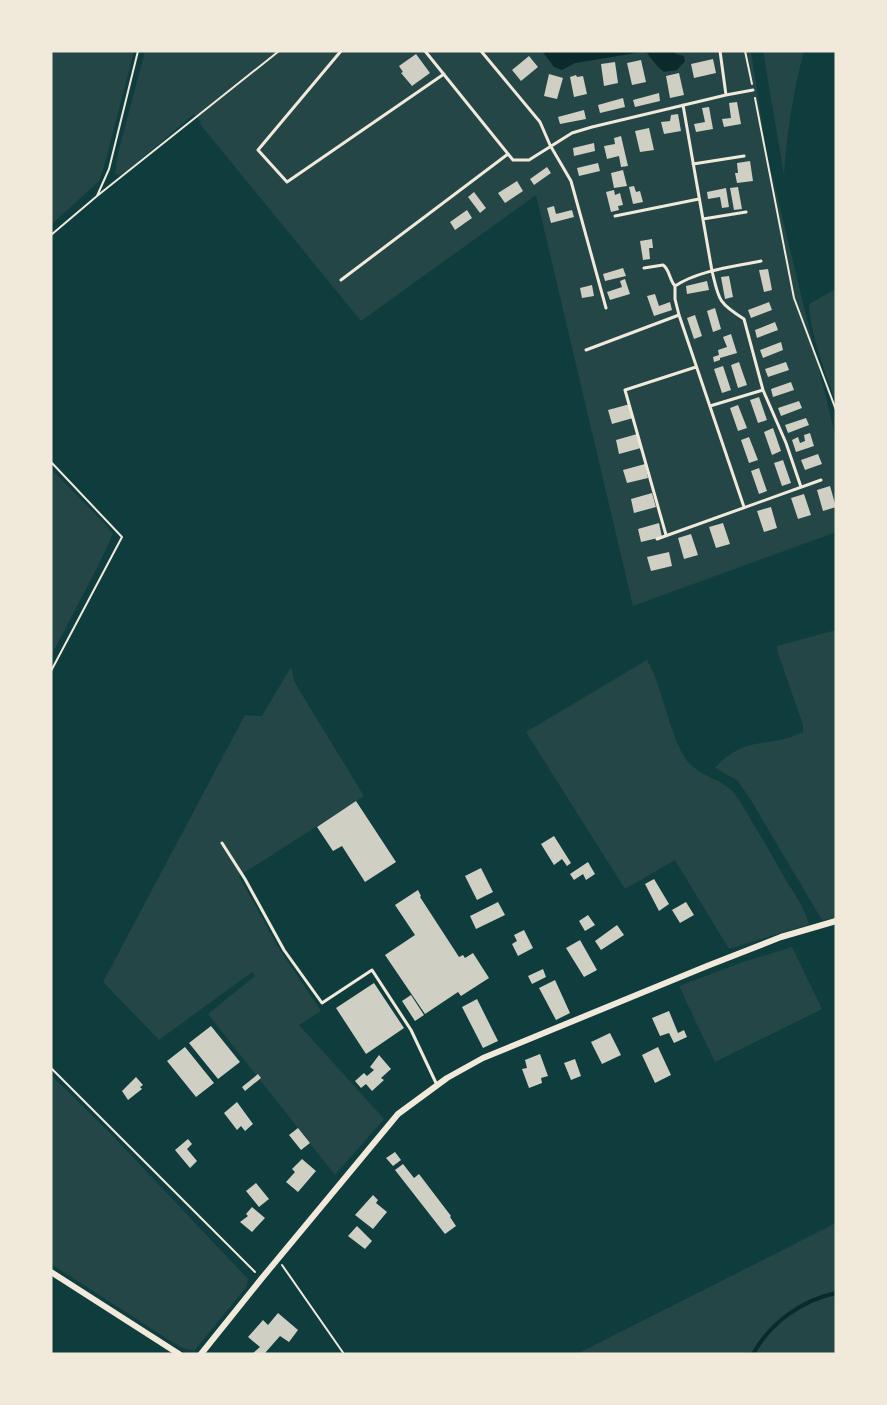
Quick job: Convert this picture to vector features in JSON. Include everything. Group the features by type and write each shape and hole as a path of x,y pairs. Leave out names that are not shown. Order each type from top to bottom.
{"street":[{"path":"201,1354 398,1114 437,1085 483,1058 781,937 836,921"},
{"path":"51,1272 179,1354"}],"lane":[{"path":"341,51 258,150 287,182 444,74"},
{"path":"425,51 513,160 529,160 572,133 592,127 753,90"},
{"path":"481,51 540,122 550,145 571,181 606,308"},
{"path":"720,51 726,95"},
{"path":"683,105 718,298 724,306 744,319 763,390 786,443 801,487"},
{"path":"341,280 508,154"},
{"path":"693,164 744,156"},
{"path":"615,216 699,199"},
{"path":"703,219 746,212"},
{"path":"675,286 682,281 712,271 761,261"},
{"path":"644,268 663,265 667,268 675,286 675,299 696,367 744,507"},
{"path":"586,350 680,315"},
{"path":"666,535 625,390 696,367"},
{"path":"709,406 763,390"},
{"path":"657,539 821,480"},
{"path":"222,843 245,879 284,950 322,1004 372,970 411,1030 437,1085"}],"path":[{"path":"97,196 110,169 138,51"},
{"path":"51,235 279,51"},
{"path":"745,51 794,298 836,410"},
{"path":"51,462 122,537 51,671"},
{"path":"51,1068 262,1278"},
{"path":"278,1259 344,1354"}],"shaded area":[{"path":"51,51 134,51 99,181 51,225"},
{"path":"145,51 751,51 766,150 836,439 836,532 633,606 536,195 361,321 194,114 127,171 120,175 115,174 118,153"},
{"path":"542,51 673,51 684,56 685,61 677,70 664,72 647,53 642,52 575,63 562,70 554,67"},
{"path":"763,51 804,51 791,112 784,175"},
{"path":"836,289 836,403 815,341 809,304"},
{"path":"51,469 113,534 51,656"},
{"path":"836,630 836,918 822,920 749,797 737,780 715,768 737,750 803,732 803,725 777,646"},
{"path":"647,660 685,758 700,772 724,785 735,795 801,905 809,924 729,949 675,860 625,889 526,732"},
{"path":"291,667 294,681 364,796 239,876 278,947 321,1011 299,1025 384,1119 335,1175 208,1014 255,976 252,972 159,1040 103,982 245,715 262,716"},
{"path":"792,947 822,1009 715,1062 679,986 743,962"},
{"path":"51,1075 110,1133 248,1279 247,1286 194,1351 180,1347 51,1264"},
{"path":"836,1223 836,1354 577,1354"}],"building":[{"path":"416,54 430,73 412,86 401,73 403,72 399,66"},
{"path":"529,56 538,67 521,81 512,70"},
{"path":"713,59 716,73 694,78 691,64"},
{"path":"641,60 646,82 632,85 627,63"},
{"path":"615,62 618,83 604,86 601,64"},
{"path":"679,73 684,95 670,98 666,76"},
{"path":"549,74 563,78 557,99 544,96"},
{"path":"576,75 577,77 583,76 587,94 574,97 570,77"},
{"path":"659,93 660,101 635,107 633,100"},
{"path":"623,98 625,107 600,113 598,105"},
{"path":"737,102 741,124 724,127 722,119 731,118 729,103"},
{"path":"709,107 713,129 696,132 694,124 705,122 702,108"},
{"path":"584,110 586,119 560,124 558,117"},
{"path":"678,114 681,131 664,134 661,122 670,121 671,115"},
{"path":"649,128 654,150 640,152 635,131"},
{"path":"621,136 628,166 621,167 619,156 607,159 604,146 615,144 614,138"},
{"path":"594,143 595,151 574,156 573,148"},
{"path":"750,161 753,181 737,183 735,173 738,173 737,163"},
{"path":"598,163 600,171 579,176 577,168"},
{"path":"547,167 551,173 534,185 530,179"},
{"path":"623,170 627,186 614,188 611,173"},
{"path":"517,181 523,191 505,203 498,193"},
{"path":"634,186 636,192 640,191 643,202 633,204 629,187"},
{"path":"738,187 742,209 734,210 730,188"},
{"path":"726,188 729,207 722,208 720,197 708,199 707,192"},
{"path":"614,190 615,195 620,193 623,205 618,206 619,210 611,212 606,192"},
{"path":"474,192 486,208 480,213 468,197"},
{"path":"554,206 556,214 572,210 574,217 551,223 547,208"},
{"path":"467,210 472,218 455,230 450,222"},
{"path":"652,239 653,248 649,248 650,259 643,260 640,241"},
{"path":"623,268 626,276 605,281 603,274"},
{"path":"768,269 772,290 764,292 759,270"},
{"path":"729,276 733,297 725,299 721,277"},
{"path":"625,279 630,294 610,300 607,292 622,287 620,281"},
{"path":"707,281 709,290 687,294 686,286"},
{"path":"592,285 594,296 582,298 580,288"},
{"path":"655,294 659,306 670,302 672,310 654,316 647,296"},
{"path":"769,302 772,310 751,318 748,310"},
{"path":"715,308 721,329 713,332 707,311"},
{"path":"695,315 702,336 694,339 687,318"},
{"path":"775,322 778,330 757,338 755,330"},
{"path":"731,334 737,353 714,362 713,357 719,355 718,350 727,347 723,337"},
{"path":"781,342 783,350 763,358 760,350"},
{"path":"739,362 747,385 738,388 731,365"},
{"path":"786,362 789,370 768,377 765,369"},
{"path":"723,366 731,390 722,393 714,369"},
{"path":"791,382 794,390 773,397 771,389"},
{"path":"759,397 767,420 758,423 750,400"},
{"path":"799,401 802,408 781,416 778,408"},
{"path":"630,404 633,418 612,424 608,410"},
{"path":"738,405 747,428 738,431 730,408"},
{"path":"806,418 809,425 788,433 785,425"},
{"path":"773,428 781,451 772,455 764,432"},
{"path":"810,433 814,446 796,452 792,440 798,437 800,443 805,441 804,435"},
{"path":"637,434 641,448 619,454 616,440"},
{"path":"749,437 758,460 749,463 741,440"},
{"path":"818,454 822,464 805,470 801,460"},
{"path":"783,460 791,483 782,486 774,463"},
{"path":"645,464 648,478 627,483 623,470"},
{"path":"759,468 767,491 759,494 751,471"},
{"path":"830,486 836,507 823,511 817,490"},
{"path":"652,493 656,507 634,513 631,499"},
{"path":"804,494 811,515 798,519 791,498"},
{"path":"771,507 777,528 764,532 757,511"},
{"path":"659,523 662,537 641,542 638,529"},
{"path":"723,523 730,544 716,548 709,527"},
{"path":"691,534 698,555 684,559 678,538"},
{"path":"669,552 672,566 651,571 647,557"},
{"path":"356,801 396,862 365,882 342,846 333,851 317,827"},
{"path":"554,836 571,863 567,866 562,859 554,865 541,844"},
{"path":"588,862 595,874 586,880 583,874 574,880 570,874"},
{"path":"481,868 493,892 477,900 465,876"},
{"path":"654,879 669,904 659,911 645,884"},
{"path":"418,890 420,897 459,957 463,955 465,958 473,953 489,978 461,996 458,992 425,1014 385,955 415,935 395,905"},
{"path":"498,902 505,915 476,929 470,916"},
{"path":"686,902 694,915 680,923 672,910"},
{"path":"588,915 595,925 585,931 579,921"},
{"path":"617,925 624,935 601,950 595,941"},
{"path":"524,930 533,948 518,956 512,944 517,941 514,935"},
{"path":"580,940 597,970 584,977 566,948"},
{"path":"543,969 546,977 532,984 528,976"},
{"path":"555,980 570,1013 556,1020 539,988"},
{"path":"374,983 404,1028 366,1054 336,1008"},
{"path":"411,995 424,1015 415,1021 402,1001"},
{"path":"477,999 498,1041 483,1048 462,1007"},
{"path":"669,1011 678,1033 684,1030 687,1037 674,1043 669,1033 660,1036 652,1018"},
{"path":"211,1026 240,1062 218,1079 189,1043"},
{"path":"610,1033 621,1055 602,1064 591,1042"},
{"path":"185,1047 214,1083 196,1097 167,1061"},
{"path":"658,1047 671,1075 655,1083 642,1055"},
{"path":"540,1054 548,1076 541,1078 542,1083 529,1088 522,1069 527,1068 525,1060"},
{"path":"379,1055 391,1069 381,1078 384,1080 372,1091 366,1084 361,1088 355,1081 364,1073 367,1076 374,1070 370,1067"},
{"path":"575,1059 581,1076 571,1080 564,1063"},
{"path":"258,1074 261,1078 245,1091 242,1087"},
{"path":"136,1077 143,1085 140,1087 142,1089 128,1100 122,1091"},
{"path":"237,1102 253,1124 245,1131 241,1126 237,1130 224,1113"},
{"path":"298,1128 310,1143 301,1150 289,1135"},
{"path":"188,1139 192,1144 187,1149 197,1161 190,1168 175,1150"},
{"path":"395,1152 401,1160 393,1166 386,1158"},
{"path":"302,1159 316,1171 298,1192 286,1182 295,1172 292,1169"},
{"path":"403,1164 414,1178 419,1174 451,1216 456,1226 445,1234 395,1170"},
{"path":"256,1183 269,1199 259,1207 246,1191"},
{"path":"373,1195 378,1200 376,1203 387,1212 373,1229 355,1215"},
{"path":"252,1207 265,1218 252,1232 240,1222 248,1216 246,1214"},
{"path":"357,1226 372,1241 365,1249 348,1236"},
{"path":"278,1313 298,1330 289,1342 280,1336 265,1353 267,1354 252,1354 260,1347 248,1337 263,1320 268,1325"}],"waterway":[{"path":"753,1354 768,1332 788,1314 811,1301 836,1293"}]}
